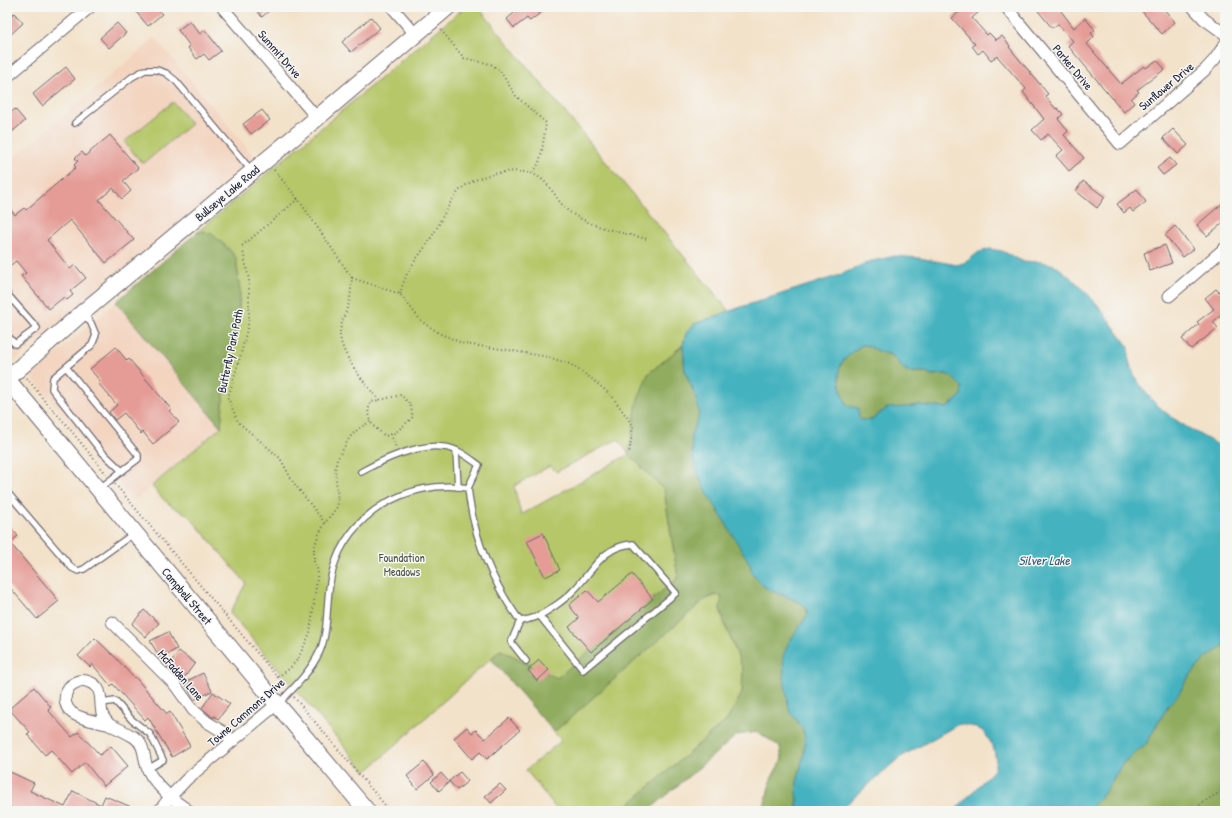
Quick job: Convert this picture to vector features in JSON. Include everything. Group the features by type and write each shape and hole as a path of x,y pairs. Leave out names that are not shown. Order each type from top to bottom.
{"street":[{"path":"7,77 90,7"},
{"name":"Summit Drive","path":"222,7 317,118"},
{"path":"392,7 416,34"},
{"name":"Bullseye Lake Road","path":"11,375 82,313 266,161 448,7"},
{"name":"Parker Drive","path":"1006,7 1120,144"},
{"path":"1193,7 1204,19 1225,34"},
{"name":"Sunflower Drive","path":"1120,144 1205,70 1215,59 1225,44"},
{"path":"1169,296 1225,248"},
{"name":"Campbell Street","path":"11,375 105,484 134,532 367,811"},
{"name":"McFadden Lane","path":"112,622 175,685 196,713 225,733 232,741"},
{"path":"111,726 103,716 102,703 98,689 91,682 86,681 76,682 71,685 66,693 65,703 67,708 73,714 111,726 132,736 138,741 144,750 148,769 157,783 189,811"},
{"name":"Towne Commons Drive","path":"159,811 187,779 277,704"}],"lane":[{"path":"75,123 132,77 145,70 157,70 166,73 176,81 252,172"},
{"path":"7,294 37,328 15,344 7,335"},
{"path":"82,313 91,323 96,335 92,345 53,378 52,389 102,452 122,471"},
{"path":"64,368 138,455 138,459 105,484"},
{"path":"361,472 372,465 398,455 413,450 433,447 444,447 456,450 479,465 468,488 474,527 490,567 510,607 520,621"},
{"path":"456,450 458,487"},
{"name":"Towne Commons Drive","path":"277,704 290,692 312,666 320,650 325,634 331,574 343,546 363,520 376,508 408,493 425,489 458,487 468,488"},
{"path":"7,492 72,568 78,571 84,569 134,532"},
{"path":"520,621 539,616 550,609 573,591 608,552 622,545 633,544 676,593 583,670 539,616"},
{"path":"520,621 511,642 526,661"},
{"path":"102,703 115,701 132,720 150,734 163,760 148,769"}],"path":[{"path":"433,20 464,58 491,64 500,71 516,96 546,123 539,163 532,174"},
{"path":"266,161 298,199 352,278 400,294 422,322 441,334 464,344 548,357 570,364 592,379 612,396 633,426 629,454"},
{"path":"400,294 407,275 429,242 452,200 460,190 470,182 482,177 514,171 524,171 532,174 537,176 549,186 567,209 580,218 615,231 646,239"},
{"name":"Butterfly Park Path","path":"298,199 242,246 249,280 248,320 242,350 228,398 238,422 280,458 293,482 325,523"},
{"path":"352,278 350,301 343,318 340,332 341,343 357,371 379,400"},
{"path":"7,355 11,375 44,400 70,428 105,484 278,678 390,811"},
{"path":"401,395 410,404 413,417 395,433 385,436 372,424 368,410 371,402 379,400 401,395"},
{"path":"278,678 298,659 310,633 318,571 314,561 314,547 325,523 336,507 338,501 335,469 337,460 350,437 358,428 371,421"},
{"path":"391,434 398,455"},
{"path":"1194,811 1216,794 1225,790"}],"shaded area":[{"path":"155,38 257,160 16,360 7,350 7,164"},
{"path":"116,302 221,427 134,501 31,376"}],"green space":[{"name":"Foundation Meadows","path":"465,7 478,7 729,311 694,324 686,333 683,345 648,374 629,454 664,490 678,578 557,679 500,650 366,772 230,613 246,583 187,514 167,503 152,486 221,427 227,357 238,320 240,291 236,258 203,231 195,234","holes":["618,439 629,454 521,515 514,486 550,466 556,472"]},
{"path":"173,102 191,124 143,164 124,142"},
{"path":"203,231 212,234 230,250 236,258 240,291 238,320 227,357 221,427 116,302 195,234"},
{"path":"683,345 685,371 696,398 699,412 691,435 750,564 752,573 764,586 772,591 802,603 808,611 808,614 788,644 789,710 802,728 805,737 804,754 797,782 797,809 799,811 764,811 771,779 782,759 780,747 758,732 737,735 648,811 621,811 727,720 742,693 743,669 724,622 720,608 722,597 716,595 704,600 554,732 491,659 501,650 557,678 678,578 664,490 629,454 637,402 648,374"},
{"path":"862,345 892,355 904,369 909,372 926,372 932,375 945,374 951,376 962,387 961,396 947,408 919,405 880,412 872,420 861,420 851,410 845,401 841,391 839,376 841,364 848,356"},
{"path":"717,595 723,598 720,608 743,669 742,693 727,720 621,811 558,811 526,770 561,741 554,732 704,600"},
{"path":"1225,644 1225,811 1088,811 1105,792 1123,763 1146,744 1169,704 1178,695 1188,678 1204,660"}],"water":[{"name":"Silver Lake","path":"990,249 1002,251 1022,261 1041,262 1055,265 1076,282 1097,304 1128,346 1129,361 1132,371 1152,400 1174,419 1225,449 1225,644 1204,660 1188,678 1178,695 1169,704 1146,744 1123,763 1105,792 1088,811 954,811 994,770 996,759 993,746 984,732 976,727 959,724 899,758 839,811 799,811 797,809 797,782 804,754 805,737 802,728 789,710 784,677 783,656 788,644 808,614 802,603 763,586 752,573 750,564 702,484 693,461 691,435 699,412 696,398 685,371 683,345 686,333 694,324 840,275 868,262 895,256 919,258 957,265 966,262 979,252","holes":["862,345 868,346 880,352 892,355 904,369 909,372 926,372 932,375 945,374 951,376 962,387 961,396 947,408 919,405 887,408 872,420 861,420 859,418 858,408 848,406 846,402 842,392 839,372 843,361"]}],"building":[{"path":"132,7 155,7 162,14 148,26"},
{"path":"254,7 273,7 262,17"},
{"path":"521,7 548,7 530,21 527,18 514,28 507,19"},
{"path":"965,7 976,7 980,11 972,18 987,35 989,33 996,40 1002,36 1010,46 1009,47 1048,94 1045,96 1056,109 1057,108 1063,114 1058,119 1068,131 1064,135 1084,158 1069,171 1056,156 1063,150 1048,134 1041,140 1032,130 1044,119 1023,92 1026,89 997,56 991,60 983,50 978,54 972,46 975,44 952,18"},
{"path":"1035,7 1058,7 1074,28 1085,18 1095,30 1091,33 1094,37 1087,44 1121,84 1144,66 1146,68 1157,60 1165,69 1137,90 1139,92 1131,99 1134,103 1124,112 1068,46 1073,41 1058,24 1052,28"},
{"path":"1138,7 1162,7 1175,22 1162,34"},
{"path":"14,13 23,23 7,38 7,19"},
{"path":"371,17 380,28 351,52 342,42"},
{"path":"190,21 200,34 205,30 221,51 209,60 204,54 197,59 188,48 190,46 178,30"},
{"path":"117,23 126,33 109,48 100,38"},
{"path":"66,67 75,79 42,106 33,94"},
{"path":"15,109 25,121 7,136 7,116"},
{"path":"262,110 270,120 251,134 243,124"},
{"path":"1173,129 1188,145 1178,154 1163,138"},
{"path":"110,135 138,168 123,181 131,191 122,199 113,188 99,200 134,240 106,263 70,220 47,240 70,269 75,265 86,278 70,291 73,295 67,300 64,297 49,309 21,276 26,273 16,261 7,268 7,205 15,215 24,208 26,210 76,167 74,165 78,161 75,158 82,152 85,156"},
{"path":"1170,158 1176,165 1163,175 1157,168"},
{"path":"1083,181 1105,197 1097,208 1076,191"},
{"path":"1137,189 1146,202 1133,212 1130,208 1124,213 1117,204"},
{"path":"1225,201 1225,221 1207,236 1197,225"},
{"path":"1175,226 1194,249 1183,257 1165,235"},
{"path":"1165,245 1172,263 1150,271 1144,253"},
{"path":"1225,287 1225,312 1213,322 1218,328 1191,349 1182,339 1199,324 1197,322 1214,309 1205,298 1216,289 1219,292"},
{"path":"116,347 127,361 129,359 171,409 169,411 179,422 153,444 143,432 141,434 124,413 115,420 109,412 117,405 98,383 100,381 90,369"},
{"path":"7,523 18,536 10,543 59,601 37,619 7,584"},
{"path":"543,533 560,570 545,577 527,541"},
{"path":"632,574 653,599 591,652 569,627 579,618 569,605 587,590 598,602"},
{"path":"144,610 159,623 146,637 132,624"},
{"path":"168,632 177,649 160,658 150,641"},
{"path":"95,638 134,678 135,677 167,714 170,712 190,746 172,757 148,717 145,720 113,684 111,686 92,664 90,667 78,656"},
{"path":"179,651 195,663 184,678 175,671 173,673 167,667"},
{"path":"539,660 549,670 537,681 528,670"},
{"path":"203,673 212,691 194,700 185,682"},
{"path":"34,687 51,707 48,710 72,737 78,732 100,755 111,746 128,766 104,786 85,762 72,774 51,750 45,755 27,734 30,732 9,709"},
{"path":"213,692 230,704 218,719 214,716 213,718 202,708"},
{"path":"509,718 520,730 487,759 480,752 472,759 454,738 467,727 472,733 476,730 485,739"},
{"path":"424,762 434,775 417,789 407,776"},
{"path":"10,772 34,783 30,791 65,807 73,791 101,805 105,796 141,811 18,811 7,805 7,777"},
{"path":"460,772 468,781 457,790 449,781"},
{"path":"441,773 449,782 439,791 431,782"},
{"path":"500,784 506,790 491,803 485,796"}]}
